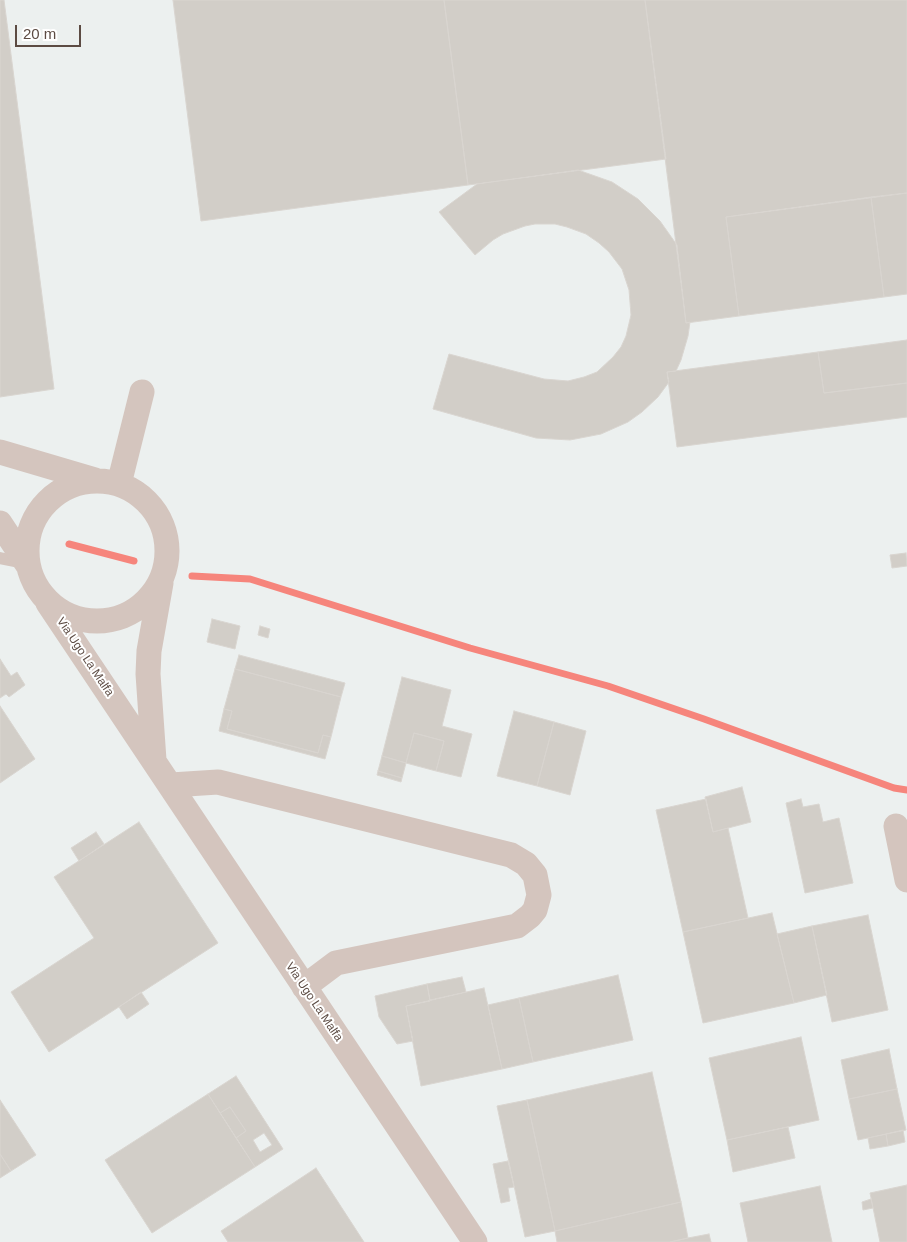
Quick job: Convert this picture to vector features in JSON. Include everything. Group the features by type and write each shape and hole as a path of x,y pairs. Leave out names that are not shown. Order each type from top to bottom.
{"street":[{"path":"0,452 108,482 142,392"},
{"name":"Via Ugo La Malfa","path":"48,603 63,613 81,620 98,622 113,620 131,613 151,596 165,568 167,547 162,524 143,498 132,490 108,482 82,482 58,492 42,506 29,530 26,550 27,564 34,583 171,785 475,1242"},
{"path":"0,523 27,564"},
{"name":"Via Ugo La Malfa","path":"154,762 148,674 149,651 161,578"},
{"path":"171,785 218,782 227,784 511,855 526,864 535,875 539,895 535,910 517,926 336,963 304,987"},
{"path":"896,826 907,880"}],"lane":[{"path":"0,558 27,564"}],"building":[{"path":"0,0 4,0 54,389 0,397"},
{"path":"173,0 444,0 468,185 201,221"},
{"path":"444,0 645,0 666,159 468,185"},
{"path":"645,0 907,0 907,193 726,217 739,316 686,323"},
{"path":"578,170 612,182 638,199 660,221 677,245 686,323 690,322 688,336 676,371 667,372 669,382 658,397 628,422 601,434 570,440 536,438 433,409 449,354 544,379 568,381 597,372 621,347 631,315 629,290 622,269 609,252 599,243 586,234 567,227 555,224 535,224 503,234 475,255 439,212 477,184"},
{"path":"907,193 907,294 884,297 871,197"},
{"path":"871,197 884,297 739,316 726,217"},
{"path":"907,340 907,383 824,393 818,352"},
{"path":"818,352 824,393 907,383 907,417 677,447 667,372"},
{"path":"906,553 907,566 892,568 890,555"},
{"path":"212,619 240,626 235,649 207,642"},
{"path":"260,626 270,629 268,638 258,635"},
{"path":"239,655 345,683 341,697 235,669"},
{"path":"0,659 11,676 17,672 25,685 9,697 6,694 0,698"},
{"path":"235,669 341,697 331,737 323,735 318,753 227,729 232,711 224,709"},
{"path":"402,677 451,690 442,726 472,734 461,777 436,771 444,741 414,733 406,763 382,756"},
{"path":"0,706 35,759 0,783"},
{"path":"224,709 232,711 227,729 318,753 323,735 331,737 325,759 219,731"},
{"path":"514,711 554,722 537,786 497,776"},
{"path":"554,722 586,731 570,795 537,786"},
{"path":"414,733 444,741 436,771 406,763"},
{"path":"382,756 406,763 402,778 378,771"},
{"path":"378,771 402,778 401,782 377,775"},
{"path":"742,787 751,822 713,832 705,797"},
{"path":"706,799 713,832 728,828 748,918 683,932 656,810"},
{"path":"801,799 803,807 819,804 823,822 839,818 853,883 805,893 786,803"},
{"path":"139,822 218,943 49,1052 11,992 94,938 54,877"},
{"path":"96,832 104,844 79,861 71,848"},
{"path":"772,913 794,1003 703,1023 683,932"},
{"path":"868,915 888,1010 832,1022 812,926"},
{"path":"812,926 827,995 794,1003 777,934"},
{"path":"618,975 633,1040 533,1062 519,998"},
{"path":"462,977 466,992 430,1000 427,984"},
{"path":"427,984 430,1001 406,1006 413,1041 397,1044 379,1017 375,996"},
{"path":"484,988 502,1069 421,1086 406,1006"},
{"path":"141,992 149,1004 127,1019 119,1007"},
{"path":"519,998 533,1062 502,1069 488,1005"},
{"path":"801,1037 819,1120 727,1140 709,1058"},
{"path":"889,1049 897,1089 849,1099 841,1060"},
{"path":"652,1072 681,1202 555,1231 527,1100"},
{"path":"236,1076 283,1149 255,1167 236,1138 246,1131 230,1107 220,1113 208,1094"},
{"path":"897,1089 906,1130 858,1140 849,1099"},
{"path":"208,1094 255,1167 152,1233 105,1160"},
{"path":"0,1100 36,1155 11,1171 0,1154"},
{"path":"527,1100 555,1231 525,1237 497,1106"},
{"path":"230,1107 246,1131 236,1138 220,1113"},
{"path":"788,1127 795,1158 733,1172 727,1140"},
{"path":"903,1130 905,1142 888,1146 886,1134"},
{"path":"264,1133 272,1145 260,1152 253,1140"},
{"path":"886,1134 888,1146 870,1149 868,1138"},
{"path":"0,1154 11,1171 0,1178"},
{"path":"508,1161 514,1187 508,1188 510,1201 501,1203 493,1164"},
{"path":"316,1168 364,1242 228,1242 221,1231"},
{"path":"907,1185 907,1242 880,1242 870,1193"},
{"path":"820,1186 832,1242 748,1242 740,1203"},
{"path":"871,1199 873,1208 863,1210 862,1202"},
{"path":"681,1202 688,1238 670,1242 557,1242 555,1231"},
{"path":"709,1234 711,1242 670,1242 688,1238"}],"waterway":[{"path":"69,544 134,561"},
{"path":"192,576 250,579 470,648 608,686 894,788 907,790"}]}
